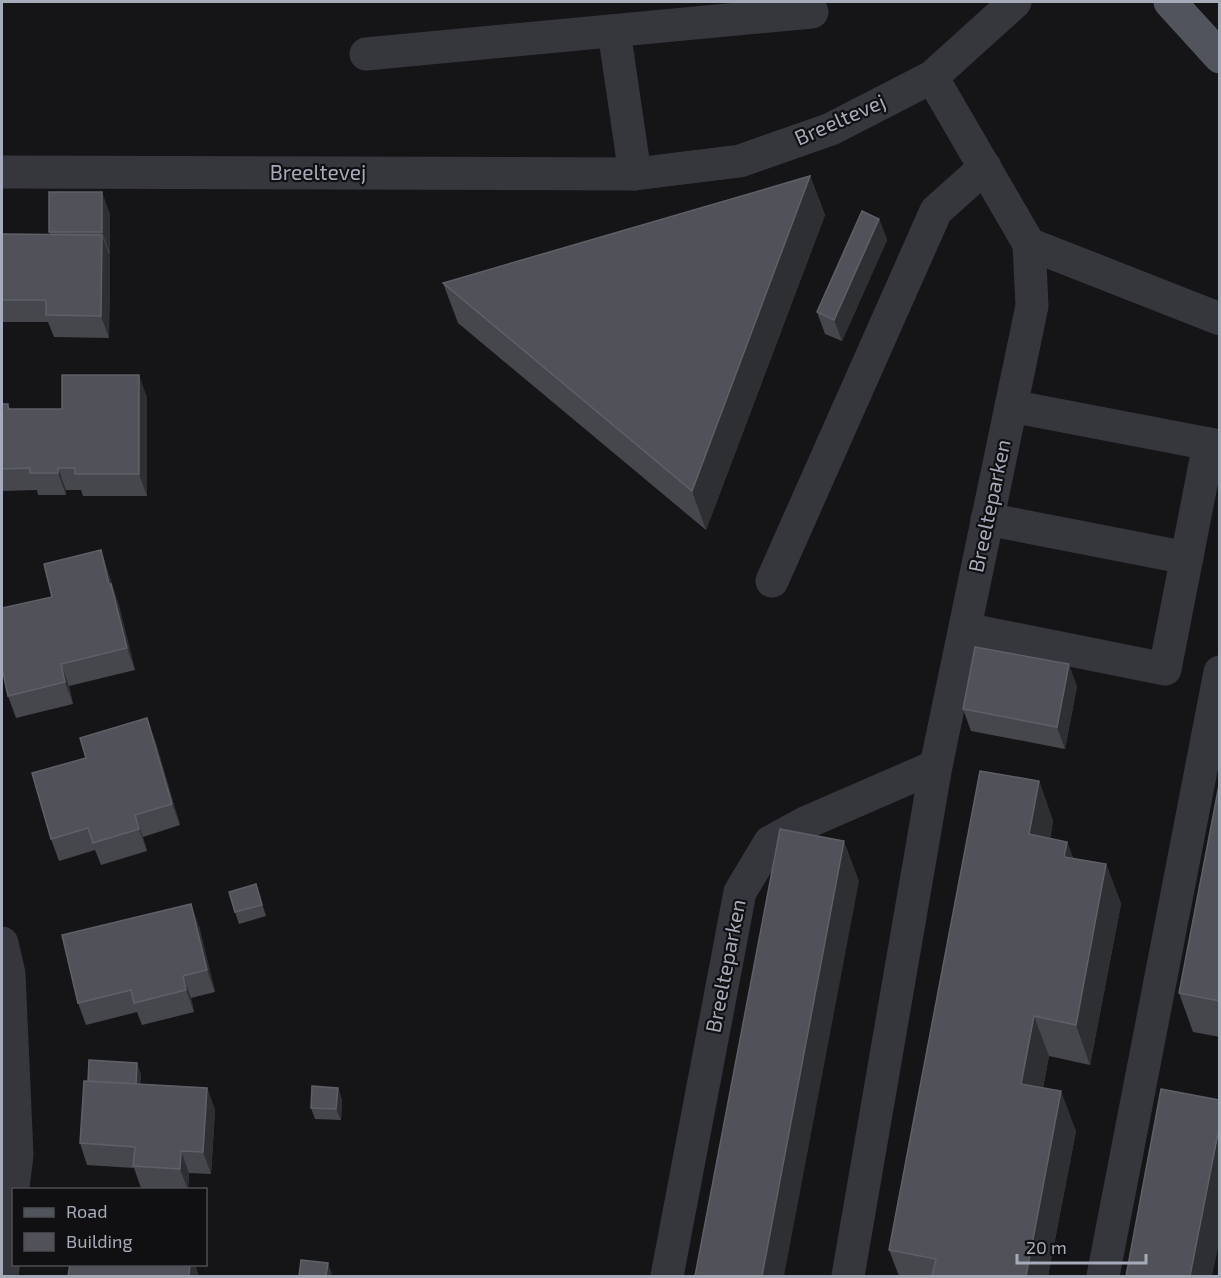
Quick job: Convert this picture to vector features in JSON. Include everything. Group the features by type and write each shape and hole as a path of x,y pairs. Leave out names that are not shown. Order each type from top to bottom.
{"main road":[{"path":"1170,2 1220,57"}],"street":[{"name":"Breeltevej","path":"2,172 635,174 740,161 831,129 932,76 1015,2"},
{"path":"366,54 813,12"},
{"path":"614,31 635,174"},
{"name":"Breelteparken","path":"848,1276 936,766 1032,306 1029,244 932,76"},
{"path":"772,581 936,211 985,167"},
{"path":"1029,244 1220,319"},
{"path":"964,629 1165,669 1187,558 1214,445 1011,406"},
{"path":"987,519 1187,558"},
{"path":"1103,1276 1220,672"},
{"name":"Breelteparken","path":"667,1276 740,892 770,842 805,823 936,766"},
{"path":"2,942 9,974 17,1155 13,1188"},
{"path":"2,1276 12,1195"}],"building":[{"path":"810,176 692,491 443,283"},
{"path":"49,192 102,192 102,232 49,232"},
{"path":"862,211 879,219 834,320 817,312"},
{"path":"2,234 102,235 101,316 46,315 46,300 2,300"},
{"path":"62,375 139,375 139,474 75,474 75,468 58,468 58,473 30,473 30,468 2,469 2,404 8,404 8,409 62,409"},
{"path":"101,550 127,648 61,664 65,682 8,696 2,668 2,608 52,597 44,564"},
{"path":"975,647 1069,664 1057,727 963,709"},
{"path":"147,718 172,804 135,815 139,829 93,843 88,828 51,839 32,773 86,758 80,738"},
{"path":"980,771 1039,781 1029,834 1067,842 1064,857 1106,864 1076,1025 1034,1016 1021,1084 1061,1091 1026,1276 932,1276 936,1259 889,1250"},
{"path":"1220,780 1220,1001 1179,993"},
{"path":"780,829 844,841 762,1276 695,1276"},
{"path":"256,884 262,905 235,912 229,892"},
{"path":"191,904 207,970 183,976 186,990 134,1003 131,990 78,1003 62,935"},
{"path":"89,1060 137,1063 136,1084 88,1081"},
{"path":"84,1081 207,1088 203,1152 181,1151 180,1169 133,1166 135,1147 80,1143"},
{"path":"312,1086 338,1088 336,1109 311,1108"},
{"path":"1161,1089 1220,1100 1220,1123 1190,1276 1126,1276"},
{"path":"301,1260 328,1263 326,1276 299,1276"},
{"path":"70,1266 190,1266 189,1276 68,1276"}]}
